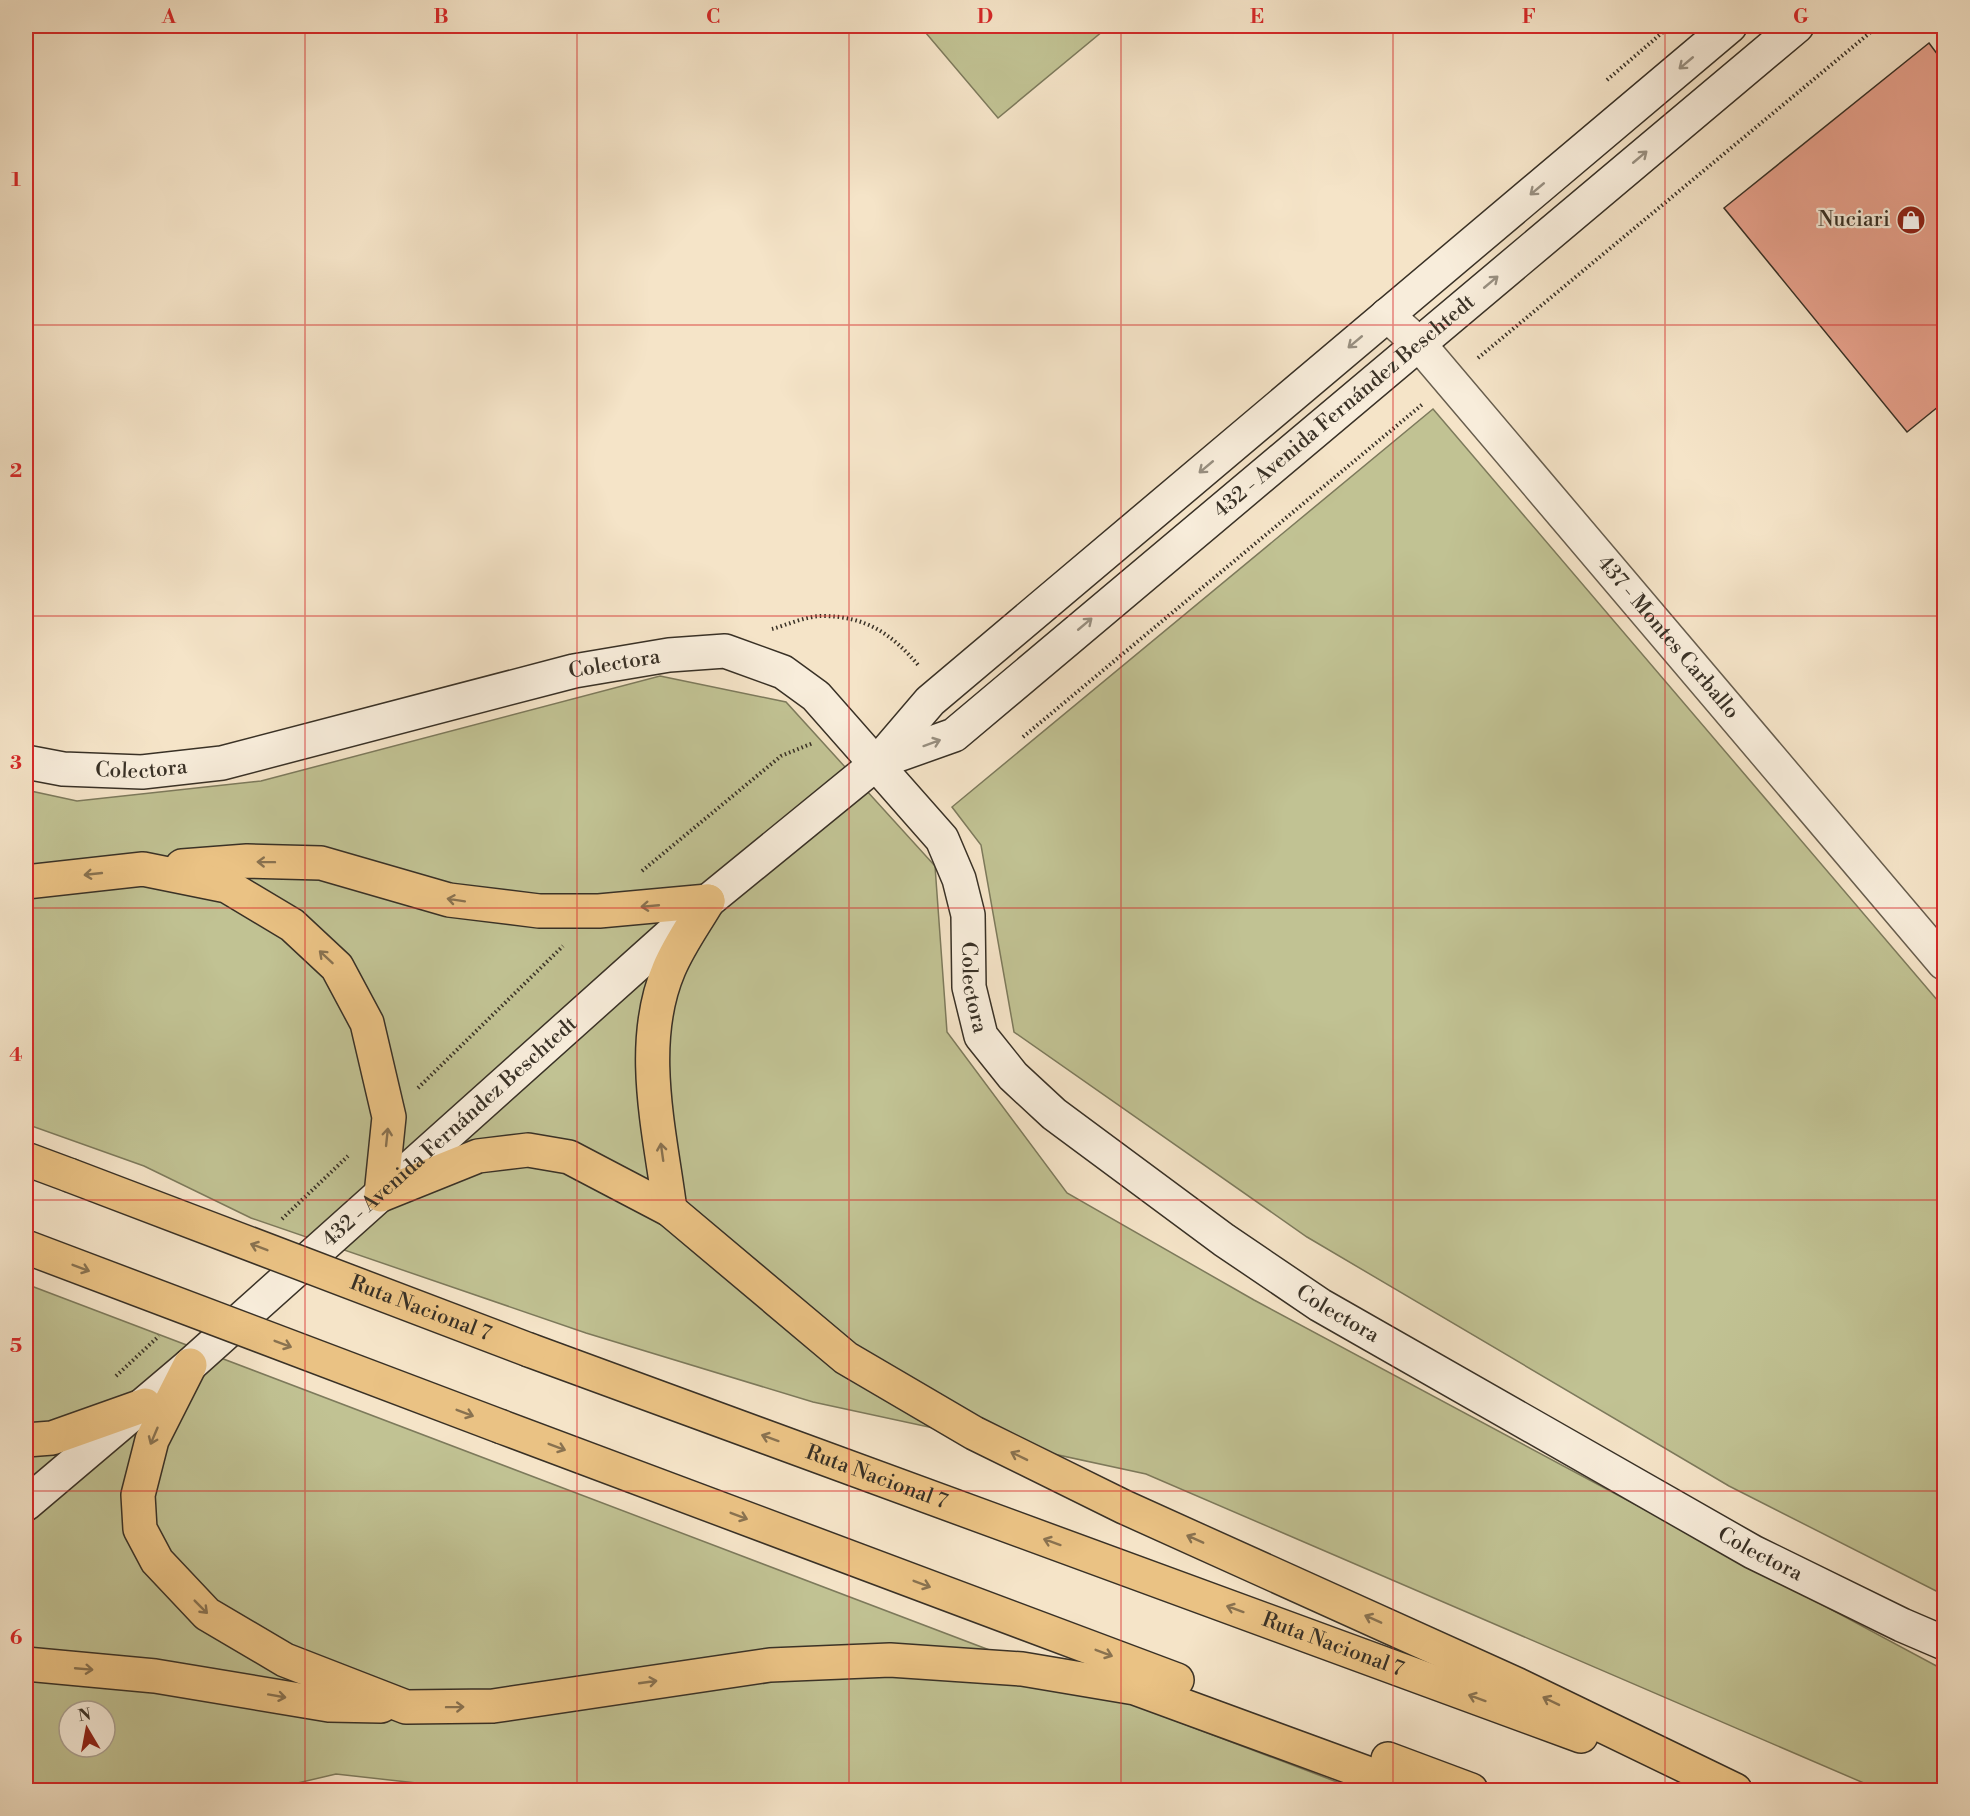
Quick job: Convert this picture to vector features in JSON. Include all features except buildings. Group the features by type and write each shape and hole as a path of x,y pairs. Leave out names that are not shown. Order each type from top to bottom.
{"highway":[{"path":"26,882 143,869 247,861 321,863 449,900 539,911 599,911 708,901"},
{"path":"143,869 227,886 292,925 337,967 367,1023 389,1117 381,1195 478,1156 528,1150 569,1157 670,1210 846,1358 974,1433 1124,1507 1518,1685 1735,1791"},
{"path":"670,1210 654,1095 652,1028 669,969 708,901"},
{"name":"Ruta Nacional 7","path":"26,1159 529,1350 1729,1791"},
{"path":"26,1247 1471,1791"},
{"path":"190,1365 152,1440 138,1495 141,1529 157,1562 207,1614 285,1660 406,1707"},
{"path":"26,1440 52,1438 144,1405"},
{"path":"26,1664 155,1676 329,1705 406,1707 493,1706 770,1665 890,1660 1022,1669 1135,1688 1413,1791"}],"street":[{"name":"432 - Avenida Fernández Beschtedt","path":"26,1504 190,1365 708,901 877,763 930,701 1730,26"},
{"name":"432 - Avenida Fernández Beschtedt","path":"877,763 954,735 1797,26"},
{"name":"437 - Montes Carballo","path":"1387,315 1418,343 1944,963"},
{"name":"Colectora","path":"26,762 63,769 141,772 222,763 574,671 669,654 725,651 783,672 816,696 942,839 959,879 968,915 969,987 981,1036 1012,1076 1054,1114 1224,1240 1330,1311 1753,1552 1902,1625 1944,1643"}],"path":[{"path":"725,651 769,630 821,616 874,625 903,646 920,667 930,701"}],"green space":[{"path":"920,26 1109,26 998,118"},
{"path":"1433,409 1944,1008 1944,1595 1729,1486 1307,1237 1014,1032 981,845 952,807"},
{"path":"660,676 786,702 935,866 947,1032 1067,1193 1254,1300 1944,1670 1944,1790 1880,1790 1146,1474 813,1402 586,1333 251,1218 144,1166 26,1124 26,790 77,801 261,781"},
{"path":"26,1284 1358,1790 479,1790 336,1774 268,1790 26,1790"}],"place":[{"name":"Nuciari","path":"1911,220"}]}
